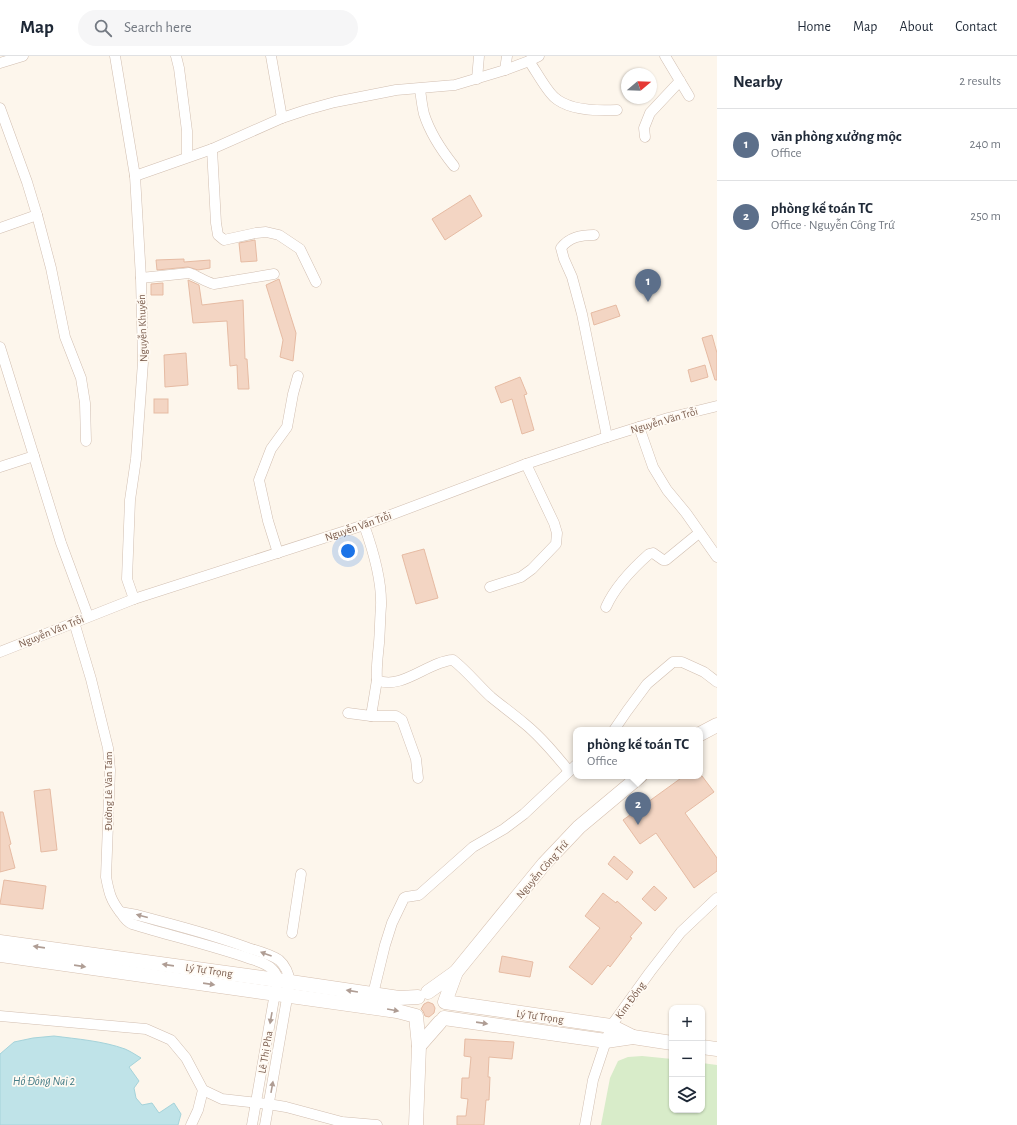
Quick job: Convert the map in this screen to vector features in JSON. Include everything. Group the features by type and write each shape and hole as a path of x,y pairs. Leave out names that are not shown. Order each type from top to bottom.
{"street":[{"path":"0,63 23,56"},
{"name":"Nguyễn Khuyến","path":"115,56 135,176 144,362 136,459 130,500 127,579 134,599"},
{"path":"176,56 179,68 187,131 187,157"},
{"path":"271,56 282,118"},
{"path":"477,79 479,56"},
{"path":"505,70 507,56"},
{"path":"135,176 212,148 282,118 306,110 335,102 396,90 455,85 505,70 539,56"},
{"path":"665,56 689,96"},
{"path":"530,61 554,97 563,104 585,109 617,110"},
{"path":"644,137 644,128 650,113 680,81"},
{"path":"420,89 424,114 444,153 454,166"},
{"path":"0,108 27,182 37,215 51,268 65,337 81,378 85,403 86,441"},
{"path":"212,148 218,235 224,240 266,232 279,236 300,249 316,282"},
{"path":"0,228 37,215"},
{"path":"594,235 584,235 573,238 565,243 561,248 572,277 582,314 607,437"},
{"path":"141,278 189,273 197,275 206,282 214,284 274,274"},
{"path":"0,347 61,543 88,616"},
{"path":"278,553 268,521 259,480 271,449 287,427 298,376"},
{"name":"Nguyễn Văn Trỗi","path":"0,652 134,599 364,525 526,464 668,418 717,406"},
{"path":"639,427 653,468 667,490 686,513 717,557"},
{"path":"0,467 34,456"},
{"path":"490,587 521,577 532,569 556,544 557,534 554,523 526,464"},
{"path":"364,525 372,546 377,570 381,604 376,670 377,680 371,716"},
{"path":"606,607 611,596 620,584 649,554 654,553 663,560 666,560 699,533"},
{"name":"Đường Lê Văn Tám","path":"74,622 91,679 108,748 110,770 106,877 109,894 114,905 120,912 137,915 191,930 273,957 285,966 288,974 282,987"},
{"path":"373,994 392,923 404,898 419,895 473,847 514,822 572,768 540,737 490,696 453,660 449,660 400,680 387,683 377,680"},
{"path":"616,727 647,684 673,662 682,662 704,672 717,682"},
{"path":"348,713 371,716 396,716 402,720 416,759 418,778"},
{"path":"703,732 717,725"},
{"name":"Nguyễn Công Trứ","path":"423,995 456,972 544,864 579,827 636,779"},
{"path":"292,933 301,874"},
{"name":"Kim Đồng","path":"585,1125 592,1080 611,1026 681,932 717,898"},
{"name":"Lý Tự Trọng","path":"0,942 282,987 397,1010 416,1016"},
{"name":"Lý Tự Trọng","path":"0,955 282,987 373,994 399,998 423,995"},
{"name":"Nguyễn Công Trứ","path":"445,1002 456,972"},
{"path":"265,1125 282,987"},
{"name":"Lê Thị Pha","path":"252,1125 282,987"},
{"path":"416,1125 420,1046 414,1006 423,995 433,992 438,994 445,1002 446,1013 420,1046"},
{"name":"Lý Tự Trọng","path":"445,1002 611,1026 633,1037 669,1043"},
{"path":"0,1016 146,1029 171,1040 186,1058 204,1090 222,1099 286,1107 342,1122 377,1125"},
{"path":"416,1016 419,1021 429,1025 435,1025 442,1020"},
{"name":"Lý Tự Trọng","path":"442,1020 606,1042 633,1037"},
{"path":"705,1046 717,1048"},
{"path":"191,1125 198,1110 204,1090"}],"green space":[{"path":"642,1056 669,1059 669,1113 705,1113 705,1063 717,1065 717,1125 601,1125 610,1078 618,1061 628,1057"}],"water":[{"name":"Hồ Đồng Nai 2","path":"54,1036 108,1044 125,1049 141,1058 129,1067 139,1081 134,1088 136,1098 142,1105 152,1103 159,1113 174,1103 181,1114 178,1125 0,1125 0,1054 14,1042"}],"building":[{"path":"470,195 482,216 445,240 432,219"},
{"path":"255,240 257,261 241,262 239,243"},
{"path":"184,259 184,262 210,260 210,268 198,270 188,267 157,270 156,260"},
{"path":"279,279 296,333 293,361 280,357 283,340 266,285"},
{"path":"188,280 199,285 202,305 243,300 245,359 247,359 249,389 238,389 237,365 230,366 227,321 193,323"},
{"path":"163,283 163,295 151,295 151,284"},
{"path":"616,305 620,316 594,325 591,313"},
{"path":"712,335 717,353 717,380 715,380 702,338"},
{"path":"186,353 188,385 165,387 164,355"},
{"path":"705,365 708,377 691,382 688,370"},
{"path":"520,377 527,394 524,395 534,430 522,434 512,399 501,403 495,387"},
{"path":"154,399 168,399 168,413 154,413"},
{"path":"424,549 438,598 416,604 402,555"},
{"path":"703,777 714,792 685,813 717,858 717,871 694,888 656,833 640,844 623,820 680,779 703,779"},
{"path":"50,789 57,850 41,852 34,791"},
{"path":"0,812 3,812 15,868 0,872"},
{"path":"614,856 633,872 627,880 608,864"},
{"path":"4,880 46,886 43,909 0,904"},
{"path":"654,886 667,898 655,911 642,899"},
{"path":"603,893 616,903 617,901 642,923 630,937 632,938 610,967 608,965 592,985 569,967 600,928 585,916"},
{"path":"502,956 533,962 530,977 499,972"},
{"path":"428,1002 433,1004 435,1008 434,1013 429,1017 425,1016 421,1009 424,1004"},
{"path":"465,1039 514,1042 512,1059 489,1057 489,1100 486,1100 484,1125 457,1125 457,1116 466,1116 468,1099 461,1098 462,1078 469,1078 471,1057 464,1056"}],"place":[{"name":"văn phòng xưởng mộc","path":"648,302"},
{"name":"phòng kế toán TC","path":"638,825"}]}
